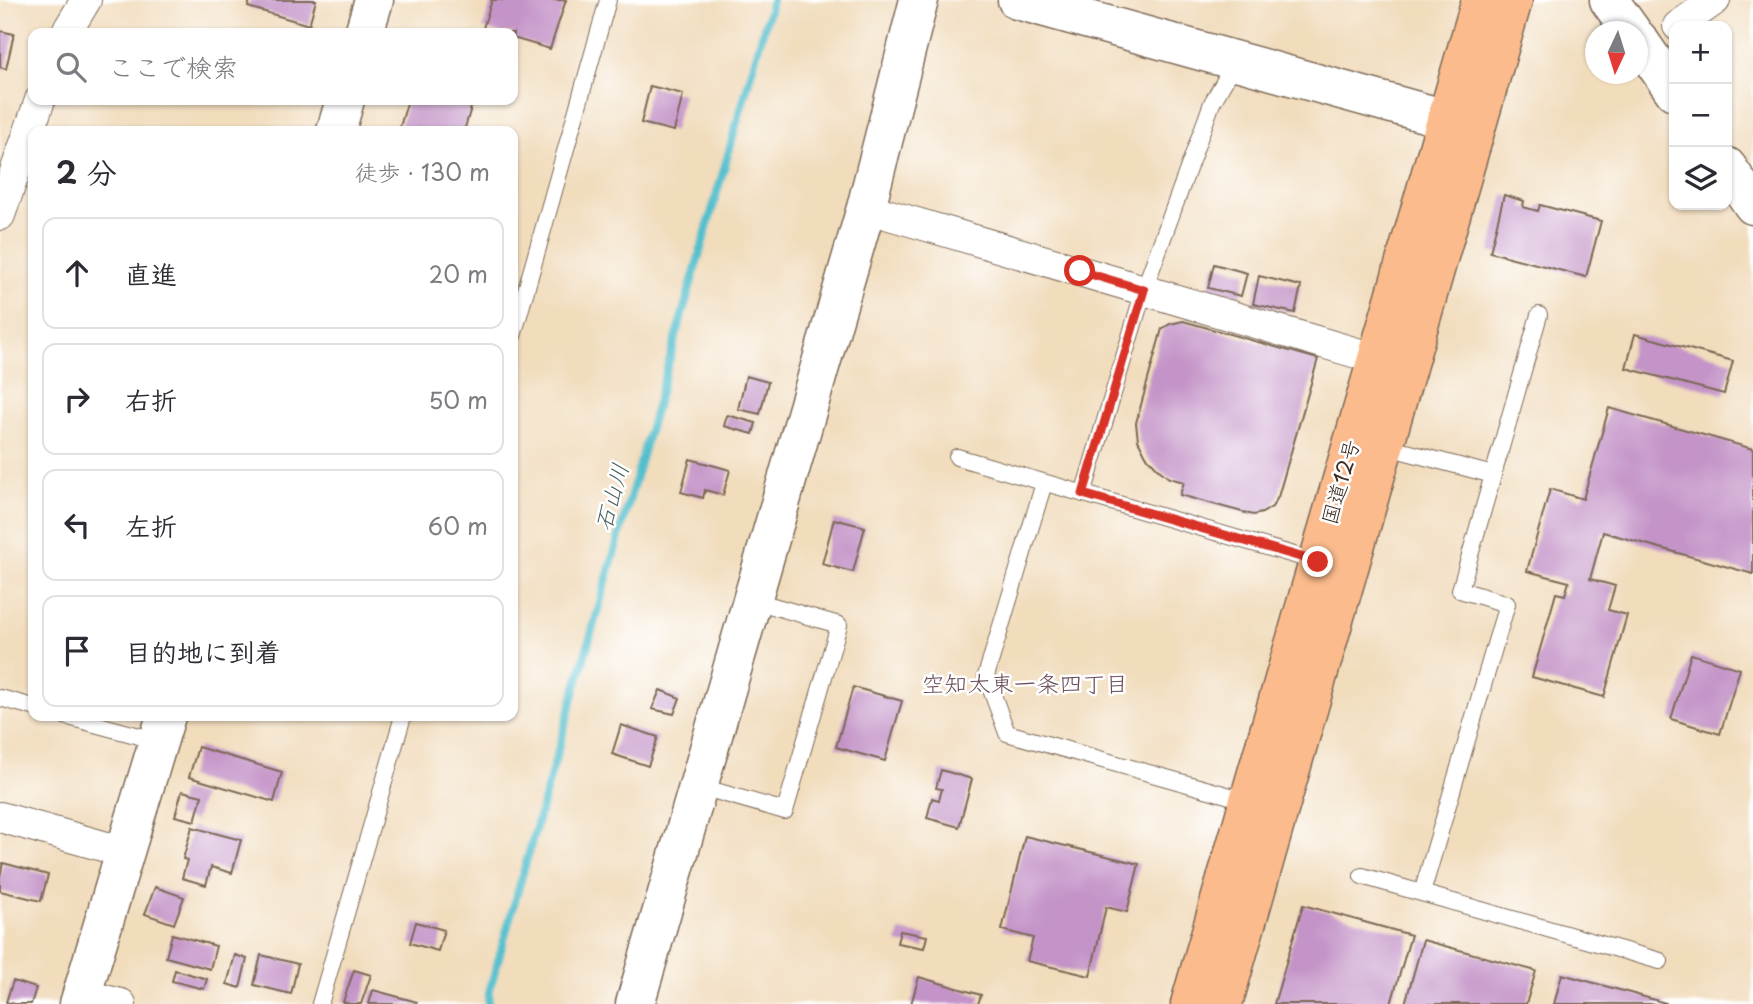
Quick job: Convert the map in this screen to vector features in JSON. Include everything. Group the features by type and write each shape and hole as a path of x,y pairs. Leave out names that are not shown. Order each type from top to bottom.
{"highway":[{"name":"国道12号","path":"1223,1004 1384,446 1461,123 1480,0"},
{"name":"国道12号","path":"1189,1004 1377,359 1461,123 1513,0"}],"street":[{"path":"69,28 86,0"},
{"path":"366,28 374,0"},
{"path":"635,1004 866,208 919,0"},
{"path":"1017,0 1461,123"},
{"path":"1609,0 1653,35 1671,84"},
{"path":"1653,35 1715,0"},
{"path":"31,126 38,105"},
{"path":"337,126 344,105"},
{"path":"0,215 28,134"},
{"path":"1732,174 1753,205"},
{"path":"866,208 1377,359"},
{"path":"121,1004 80,999 162,729"},
{"path":"0,817 124,852"}],"lane":[{"path":"518,318 608,0"},
{"path":"1083,494 1144,290 1212,103 1236,61"},
{"path":"1422,893 1507,604 1460,590 1539,315"},
{"path":"1384,446 1493,475"},
{"path":"957,457 1318,562"},
{"path":"1044,483 986,676 1007,733 1248,801"},
{"path":"698,786 785,811 839,625 752,600"},
{"path":"0,698 28,706"},
{"path":"102,721 162,729"},
{"path":"320,1004 403,721"},
{"path":"1363,876 1661,961"}],"building":[{"path":"250,0 316,0 309,25 248,7"},
{"path":"492,0 566,0 550,49 518,39 518,28 483,28"},
{"path":"0,31 14,34 6,69 0,67"},
{"path":"650,86 683,94 674,131 641,123"},
{"path":"406,105 472,105 466,126 400,126"},
{"path":"1504,195 1524,201 1523,207 1538,211 1540,205 1601,221 1586,277 1490,252"},
{"path":"1214,264 1247,273 1241,296 1208,288"},
{"path":"1259,276 1301,286 1295,313 1253,304"},
{"path":"1183,321 1318,359 1278,497 1272,507 1262,513 1253,515 1180,495 1184,482 1169,478 1159,470 1146,456 1138,440 1136,423 1162,329"},
{"path":"1635,334 1733,361 1724,394 1626,368"},
{"path":"746,376 768,382 760,414 738,409"},
{"path":"1609,408 1753,449 1753,574 1603,532 1590,579 1615,586 1608,610 1627,615 1604,697 1532,677 1556,593 1565,595 1569,582 1527,571 1550,489 1583,499"},
{"path":"727,415 756,423 753,434 724,426"},
{"path":"690,459 730,470 723,495 705,490 703,498 681,492"},
{"path":"834,519 865,527 853,572 822,564"},
{"path":"1691,654 1740,669 1720,734 1671,719"},
{"path":"853,687 902,701 885,761 836,747"},
{"path":"660,690 680,698 674,714 652,709"},
{"path":"621,725 658,737 648,766 612,754"},
{"path":"198,747 282,772 274,802 189,777"},
{"path":"941,770 972,779 959,827 927,818 932,798 939,800 942,789 936,788"},
{"path":"182,791 202,796 195,821 175,816"},
{"path":"192,827 241,840 232,873 211,867 206,885 182,878 187,860 183,859"},
{"path":"1025,836 1139,864 1127,912 1106,907 1090,976 1027,961 1033,938 1002,930"},
{"path":"3,863 48,875 41,901 0,891"},
{"path":"155,887 184,897 174,924 145,914"},
{"path":"1303,905 1411,935 1391,1004 1274,1004"},
{"path":"416,922 444,930 438,951 410,943"},
{"path":"900,931 927,936 924,948 897,943"},
{"path":"172,934 216,946 210,969 166,957"},
{"path":"1423,940 1536,971 1526,1004 1405,1004"},
{"path":"235,955 247,959 240,988 227,984"},
{"path":"261,955 298,964 291,994 254,985"},
{"path":"175,970 207,979 204,989 172,981"},
{"path":"354,970 371,975 361,1004 343,1002"},
{"path":"1562,974 1666,1003 1666,1004 1554,1004"},
{"path":"919,977 981,995 978,1004 911,1004"},
{"path":"13,981 36,988 31,1004 6,1002"},
{"path":"373,990 417,1002 369,1004"}],"waterway":[{"name":"石山川","path":"488,1004 489,992 772,0"}],"district":[{"name":"空知太東一条四丁目","path":"1025,684"}],"route":[{"path":"1080,271 1144,290 1083,494 1318,562"}]}
